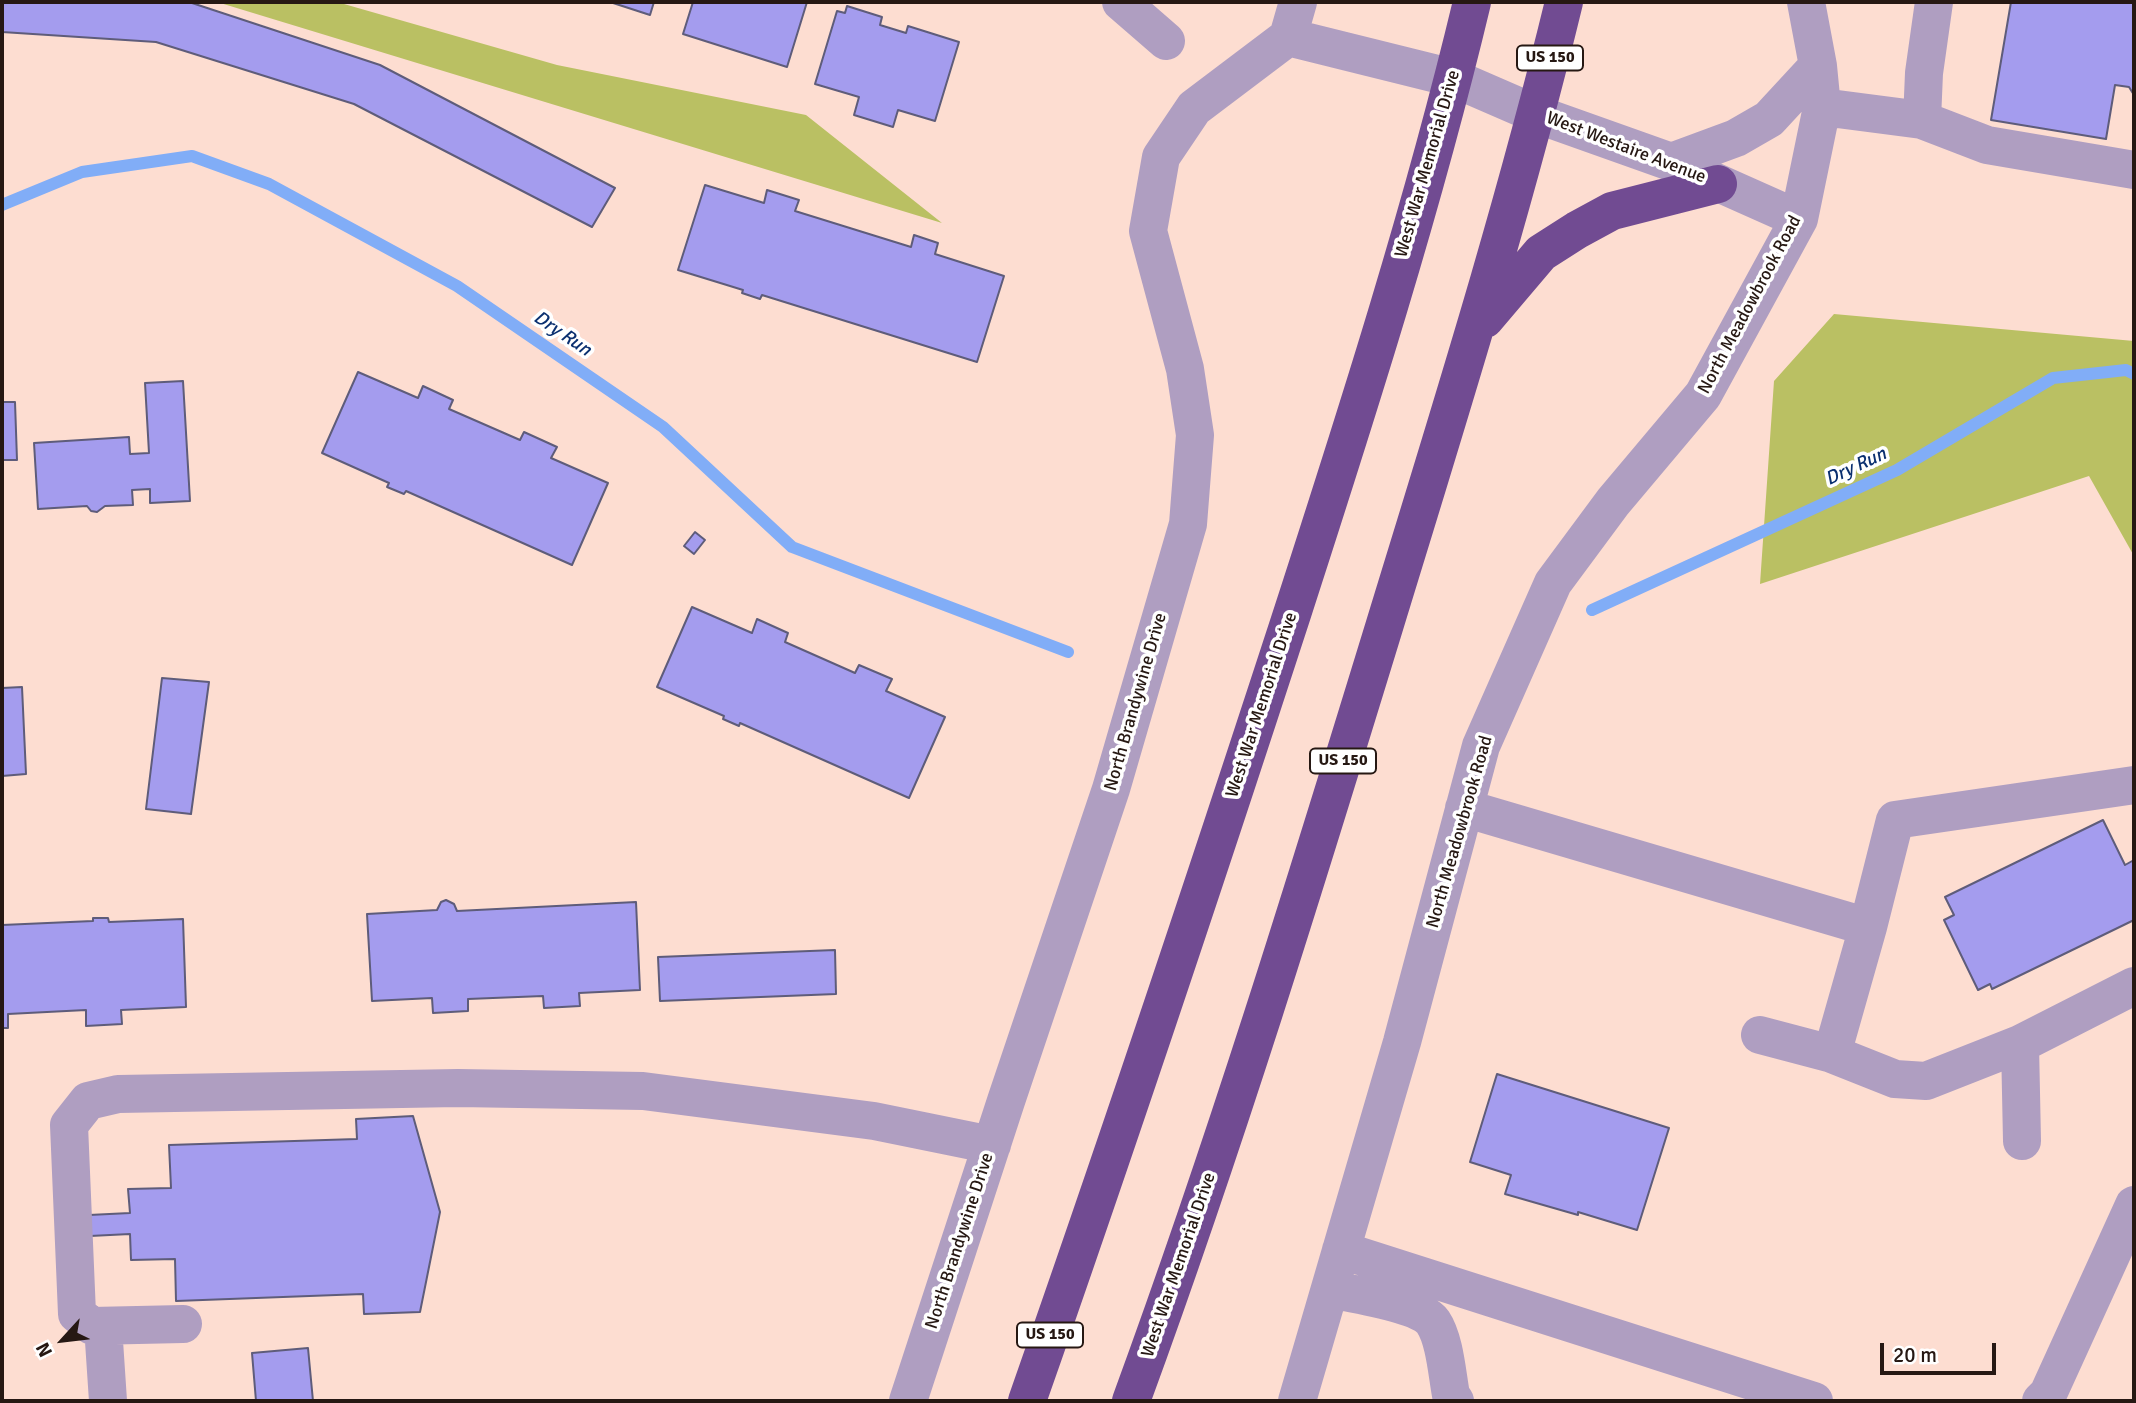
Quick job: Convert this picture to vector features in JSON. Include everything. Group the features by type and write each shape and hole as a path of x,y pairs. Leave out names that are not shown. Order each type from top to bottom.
{"highway":[{"name":"West War Memorial Drive","path":"1027,1401 1209,867 1329,499 1395,285 1472,2"},
{"name":"West War Memorial Drive","path":"1132,1401 1183,1259 1336,785 1506,226 1564,2"},
{"path":"1474,332 1541,253 1577,230 1612,211 1718,184"}],"street":[{"path":"1121,2 1167,41"},
{"name":"North Meadowbrook Road","path":"1297,1401 1402,1042 1481,746 1553,583 1613,502 1703,395 1799,219 1822,107 1818,66 1806,2"},
{"path":"1922,121 1924,74 1934,2"},
{"name":"North Brandywine Drive","path":"908,1401 1111,789 1188,524 1195,435 1185,369 1148,231 1161,157 1194,108 1293,19 1452,78"},
{"path":"1671,162 1736,138 1769,119 1818,66"},
{"name":"West Westaire Avenue","path":"1452,78 1536,114 1671,162 1799,219"},
{"path":"1822,107 1922,121 1987,145 2134,170"},
{"path":"1832,1054 1895,820 2134,785"},
{"path":"1464,808 1868,927"},
{"path":"1760,1035 1832,1054 1895,1079 1926,1081 2020,1044 2134,986"},
{"path":"2020,1044 2022,1141"},
{"path":"183,1324 92,1326 76,1314 69,1125 88,1101 118,1094 458,1088 643,1091 874,1121 992,1145"},
{"path":"2041,1401 2049,1394 2134,1205"},
{"path":"1341,1250 1814,1401"},
{"path":"1330,1289 1415,1308 1432,1319 1440,1335 1451,1395 1455,1401"},
{"path":"103,1326 108,1401"}],"green space":[{"path":"217,2 337,2 557,65 806,115 942,223"},
{"path":"1834,314 2134,341 2134,556 2089,476 1760,584 1774,381"}],"building":[{"path":"2,2 189,2 380,65 615,188 592,227 354,104 156,42 2,32"},
{"path":"610,2 654,2 650,15"},
{"path":"693,2 807,2 787,67 683,34"},
{"path":"2011,2 2134,2 2134,95 2129,87 2115,85 2106,139 1991,120"},
{"path":"847,6 882,17 880,25 906,33 908,26 959,42 935,121 898,110 893,127 854,115 859,97 815,84 837,11 845,13"},
{"path":"705,185 764,203 767,190 799,200 795,211 911,247 914,235 938,243 935,254 1004,276 977,362 762,295 760,299 742,293 743,290 678,270"},
{"path":"358,372 418,398 423,386 453,400 449,409 520,440 524,432 557,447 551,458 608,483 572,565 406,491 404,494 387,487 389,483 322,453"},
{"path":"183,381 190,501 150,503 150,489 132,490 133,505 105,506 97,512 91,511 87,506 38,509 34,443 129,437 130,454 149,453 145,383"},
{"path":"2,402 15,402 17,460 2,460"},
{"path":"695,532 705,540 694,554 684,546"},
{"path":"692,607 752,633 757,619 788,633 785,642 855,673 859,665 892,679 886,691 945,717 909,798 740,723 739,726 723,719 724,716 657,687"},
{"path":"162,678 209,682 191,814 146,809"},
{"path":"22,687 26,774 2,776 2,688"},
{"path":"2103,820 2125,865 2134,860 2134,920 1992,989 1990,984 1978,990 1944,920 1954,915 1945,897"},
{"path":"446,900 454,904 457,911 636,902 640,990 579,993 580,1006 544,1008 543,996 468,999 468,1011 433,1013 432,998 372,1001 367,914 437,910 441,902"},
{"path":"93,918 108,918 109,922 183,919 186,1007 121,1010 122,1024 86,1026 86,1010 8,1014 8,1028 2,1028 2,925 93,921"},
{"path":"835,950 836,994 660,1001 658,957"},
{"path":"1497,1074 1669,1128 1637,1230 1505,1194 1511,1175 1470,1162"},
{"path":"413,1116 440,1212 420,1312 364,1314 363,1294 176,1301 175,1259 131,1260 130,1234 90,1236 89,1215 130,1213 128,1189 171,1188 169,1145 357,1139 356,1119"},
{"path":"308,1348 313,1401 256,1401 252,1353"}],"waterway":[{"name":"Dry Run","path":"2,205 82,172 192,156 269,184 457,286 663,427 792,547 1068,652"},
{"name":"Dry Run","path":"1592,610 1897,470 2053,378 2126,370 2134,374"}]}
